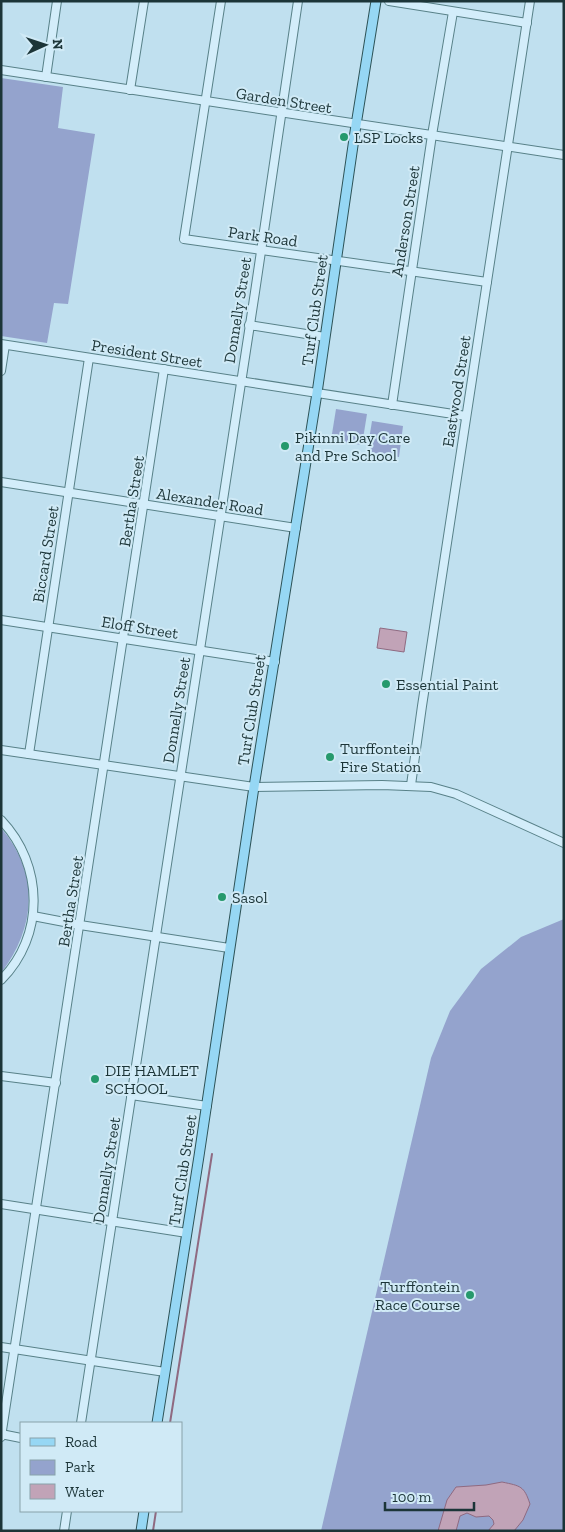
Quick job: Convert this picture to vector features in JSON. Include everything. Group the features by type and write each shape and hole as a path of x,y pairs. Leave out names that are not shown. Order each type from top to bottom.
{"main road":[{"name":"Turf Club Street","path":"157,1422 188,1233 254,787 318,393 356,125 376,1"},
{"path":"141,1531 144,1512"}],"street":[{"path":"46,77 57,1"},
{"path":"130,90 144,1"},
{"path":"206,102 221,1"},
{"name":"Donnelly Street","path":"81,1422 298,1"},
{"path":"389,1 527,23"},
{"name":"Eastwood Street","path":"411,785 530,1"},
{"name":"Anderson Street","path":"392,405 432,135 453,12"},
{"name":"Garden Street","path":"1,70 564,155"},
{"name":"Park Road","path":"206,102 184,239 487,282"},
{"path":"249,325 325,337"},
{"path":"1,370 3,345"},
{"name":"President Street","path":"3,345 466,416"},
{"name":"Biccard Street","path":"29,754 89,358"},
{"name":"Bertha Street","path":"1,1435 164,370"},
{"name":"Alexander Road","path":"1,482 296,528"},
{"name":"Eloff Street","path":"1,620 275,662"},
{"path":"1,750 254,787 411,785 438,788 456,794 564,843"},
{"path":"1,820 14,836 27,860 34,888 33,916 30,930 20,956 1,980"},
{"path":"33,916 229,948"},
{"path":"1,1076 56,1083"},
{"path":"131,1095 207,1106"},
{"path":"1,1204 188,1233"},
{"path":"1,1347 165,1372"},
{"path":"1,1435 20,1438"},
{"path":"64,1531 67,1512"}],"green space":[{"path":"1,78 63,87 58,128 95,134 68,304 54,303 47,343 1,336"},
{"path":"336,409 367,414 362,445 331,440"},
{"path":"372,421 403,426 399,457 367,452"},
{"path":"1,828 14,845 22,863 29,900 27,919 21,937 13,955 1,973"},
{"name":"Turffontein Race Course","path":"564,919 564,1531 321,1531 431,1058 450,1011 481,969 521,937"}],"water":[{"path":"380,628 407,632 404,652 377,648"},
{"path":"502,1482 524,1490 530,1504 523,1520 514,1531 488,1531 494,1524 489,1516 476,1517 467,1513 460,1516 456,1531 438,1531 447,1500 456,1487"}],"waterway":[{"path":"170,1422 212,1154"},
{"path":"153,1531 156,1512"}],"place":[{"name":"LSP Locks","path":"344,137"},
{"name":"Pikinni Day Care and Pre School","path":"285,446"},
{"name":"Essential Paint","path":"386,684"},
{"name":"Turffontein Fire Station","path":"330,757"},
{"name":"Sasol","path":"222,897"},
{"name":"DIE HAMLET SCHOOL","path":"95,1079"},
{"name":"Turffontein Race Course","path":"470,1295"}]}
